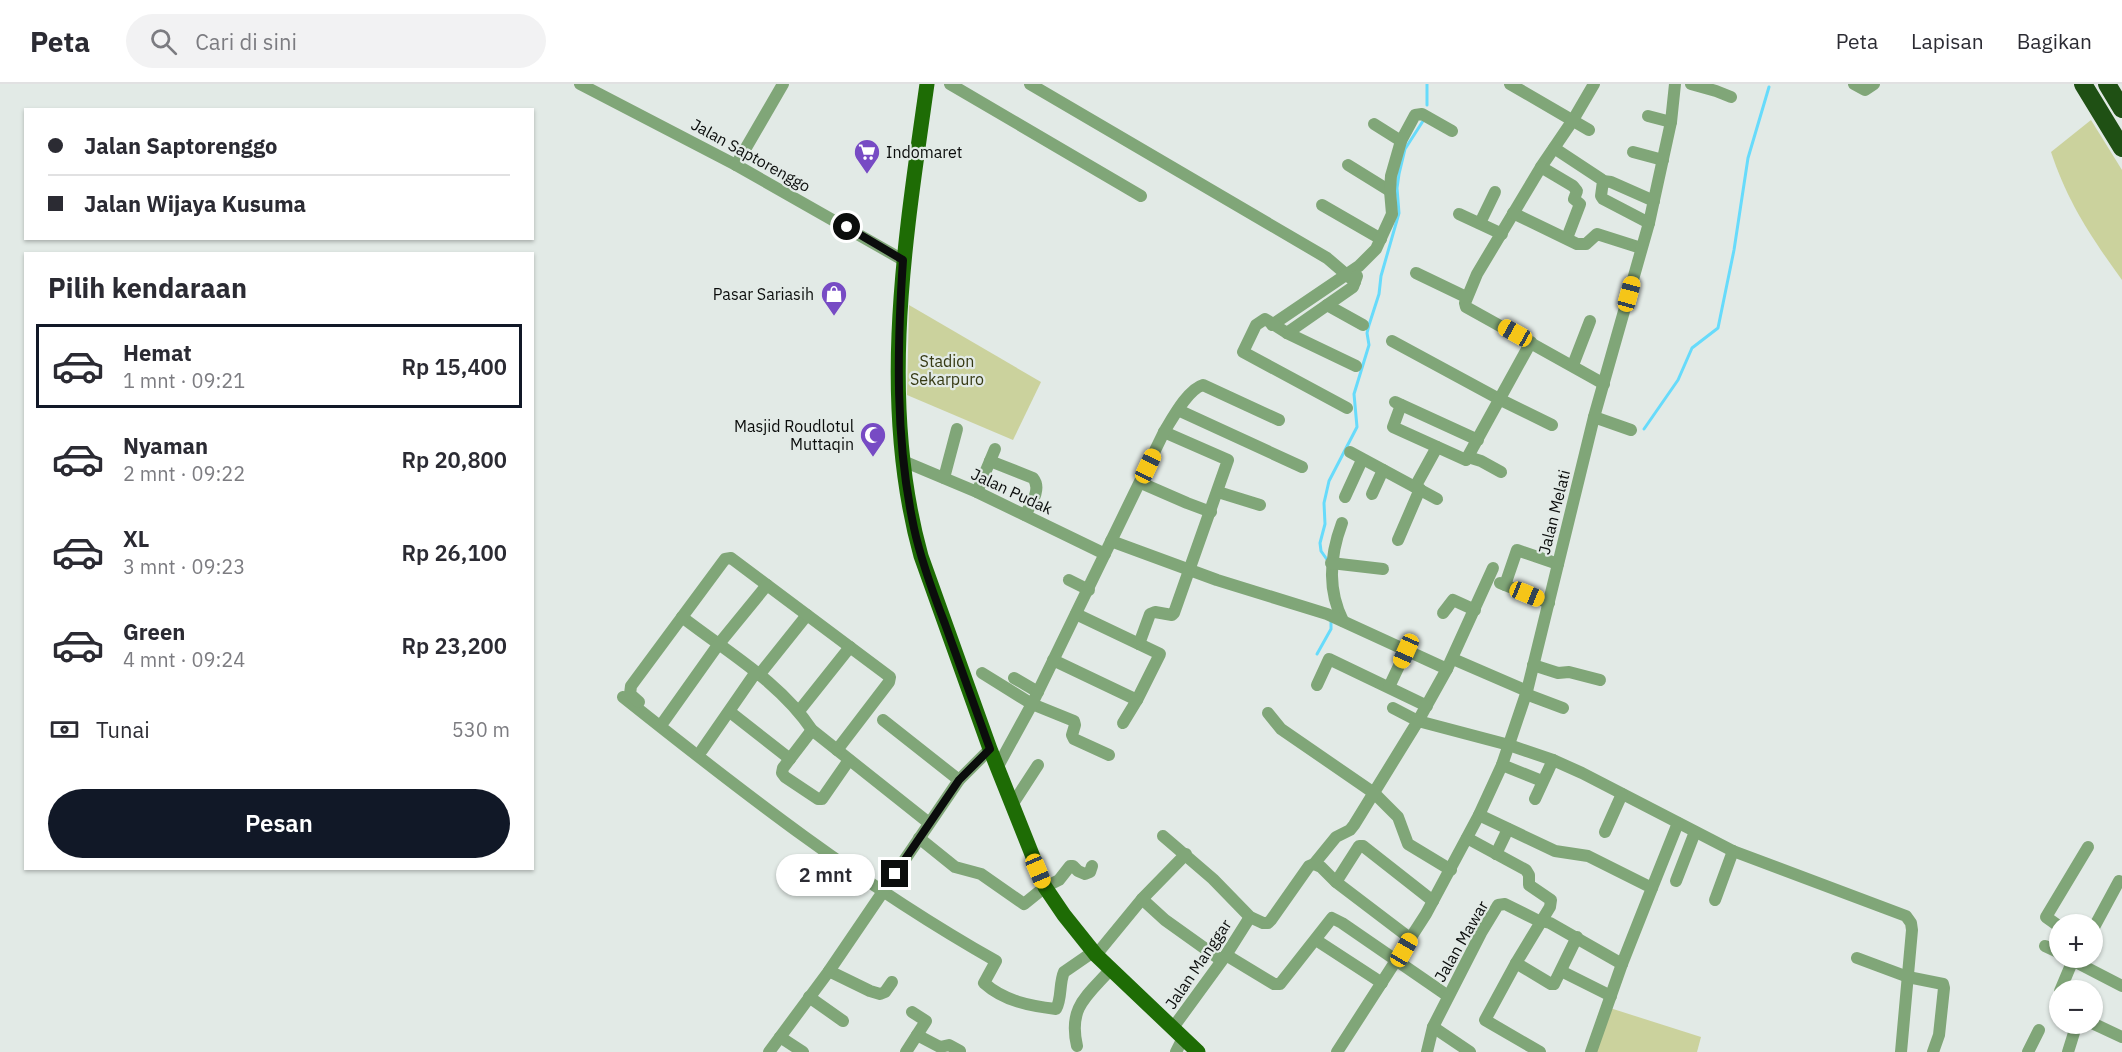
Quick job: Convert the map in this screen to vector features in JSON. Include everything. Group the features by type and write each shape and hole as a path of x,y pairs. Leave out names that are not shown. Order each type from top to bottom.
{"highway":[{"path":"2083,84 2122,148"},
{"path":"2107,84 2122,109"}],"main road":[{"path":"927,84 903,260 899,342 903,461 921,556 997,768 1045,887 1064,915 1110,970 1177,1040 1198,1052"}],"street":[{"name":"Jalan Saptorenggo","path":"580,84 736,165 903,260"},
{"path":"736,165 783,84"},
{"path":"950,84 1141,196"},
{"path":"1030,84 1327,258 1351,277 1353,286 1287,333"},
{"path":"1510,84 1589,130"},
{"path":"1594,84 1477,274 1465,303 1466,307 1604,384"},
{"name":"Jalan Melati","path":"1337,1052 1398,960 1433,901 1479,815 1502,765 1526,692 1594,417 1649,224 1671,122 1676,84"},
{"path":"1691,84 1731,97"},
{"path":"1854,84 1865,90 1874,84"},
{"path":"1272,325 1351,277 1376,249 1392,214 1391,176 1401,141 1413,118 1417,114 1422,114 1452,131"},
{"path":"1648,116 1671,122"},
{"path":"1374,123 1401,141"},
{"path":"1554,148 1603,182 1611,182 1654,201"},
{"path":"1633,152 1663,160"},
{"path":"1348,165 1390,191"},
{"path":"1541,167 1578,191 1574,200 1580,204 1566,238"},
{"path":"1603,182 1603,199 1649,224"},
{"path":"1480,223 1495,192"},
{"path":"1322,205 1381,239"},
{"path":"1514,213 1584,245 1597,234 1641,248"},
{"path":"1459,214 1502,234"},
{"path":"1416,273 1466,297"},
{"path":"1327,305 1363,325"},
{"path":"1347,408 1243,352 1256,325 1265,319 1287,333 1356,366"},
{"path":"1573,365 1590,321"},
{"path":"1392,341 1552,425"},
{"path":"1478,440 1398,403 1393,427 1466,460 1478,440 1501,400 1531,342"},
{"path":"997,768 1089,590 1164,432 1178,410 1196,388 1203,385 1279,420"},
{"path":"1178,410 1302,467"},
{"path":"1594,417 1632,430"},
{"path":"944,478 957,429"},
{"path":"1139,644 1150,614 1155,612 1172,615 1174,612 1188,569 1212,512 1228,460 1164,432"},
{"path":"1398,540 1417,488 1437,447"},
{"path":"977,492 995,449"},
{"path":"1350,453 1437,499"},
{"path":"1468,457 1501,472"},
{"path":"1345,497 1362,460"},
{"name":"Jalan Pudak","path":"903,461 977,492 1105,554"},
{"path":"990,461 1033,478 1036,482 1037,490 1025,515"},
{"path":"1372,494 1383,470"},
{"path":"1141,483 1212,512"},
{"path":"1218,492 1260,505"},
{"path":"1336,618 1332,563 1334,546 1342,523"},
{"path":"1111,541 1217,580 1336,618 1406,651 1450,664 1563,708"},
{"path":"1506,585 1516,550 1558,564"},
{"path":"764,798 632,696 629,689 728,557 736,560 890,677 889,682 837,750"},
{"path":"1332,563 1383,569"},
{"path":"1163,836 1186,854 1250,917 1268,923 1309,866 1314,864 1336,837 1350,830 1374,794 1450,664 1491,573 1506,585 1549,603"},
{"path":"1068,580 1089,590"},
{"path":"664,721 718,645 767,585"},
{"path":"1443,613 1453,600 1476,610"},
{"path":"1076,614 1160,654 1123,723"},
{"path":"702,750 758,674 807,615"},
{"path":"682,617 758,674 799,711 812,730 929,824"},
{"path":"799,711 850,647"},
{"path":"1389,687 1406,651"},
{"path":"1317,685 1324,657 1427,706"},
{"path":"1053,660 1137,700"},
{"path":"1533,665 1558,673 1569,672 1600,680"},
{"path":"982,673 1032,704 1074,721 1072,735 1074,739 1109,755"},
{"path":"1014,678 1038,692"},
{"path":"623,697 770,813 883,891 996,961 984,984 1019,1003 1056,1009 1064,972 1095,953 1142,899 1186,854"},
{"path":"1393,708 1418,721 1509,745 1552,760 1582,773 1733,851 1906,916 1911,923 1912,930 1901,1052"},
{"path":"730,712 790,759"},
{"path":"1268,713 1281,729 1374,794 1398,817 1408,844 1450,870"},
{"path":"883,720 959,780"},
{"path":"812,730 783,768 782,773 785,777 818,800 822,799 849,760"},
{"path":"769,1052 829,971 959,780 990,749"},
{"path":"1535,799 1552,760"},
{"path":"1012,805 1038,765"},
{"path":"1502,765 1542,781"},
{"path":"1605,832 1622,794"},
{"path":"1479,815 1555,851 1588,856 1652,888"},
{"path":"1591,1052 1621,964 1678,823"},
{"path":"1496,854 1509,829"},
{"path":"1676,881 1695,832"},
{"path":"919,838 955,867 981,874 1021,903 1027,903 1045,887 1059,880 1070,866 1085,874 1090,872 1092,866"},
{"path":"1467,838 1526,870 1529,875 1528,885 1551,900 1550,907 1485,1020 1540,1052"},
{"path":"1336,882 1359,846 1363,846 1433,901"},
{"path":"2049,919 2046,917 2088,847"},
{"path":"1715,900 1733,851"},
{"path":"1314,864 1321,867 1336,882 1411,939"},
{"path":"2102,914 2119,881"},
{"path":"1142,899 1165,920 1224,958 1276,985 1280,984 1332,918 1398,960 1448,996"},
{"name":"Jalan Mawar","path":"1427,1052 1433,1027 1498,904 1505,904 1550,923 1621,964"},
{"name":"Jalan Manggar","path":"1177,1040 1250,917"},
{"path":"1516,963 1552,985 1562,970 1577,937"},
{"path":"1316,940 1383,983"},
{"path":"1857,958 1908,977 1943,984 1939,1035 1933,1052"},
{"path":"2090,968 2122,986"},
{"path":"1077,1046 1075,1029 1077,1008 1081,1000 1110,970"},
{"path":"1562,970 1611,996"},
{"path":"829,971 876,993 885,992 892,982"},
{"path":"809,998 843,1021"},
{"path":"906,1052 926,1020 912,1012"},
{"path":"1433,1027 1470,1052"},
{"path":"2103,1028 2122,1037"},
{"path":"2028,1052 2039,1030"},
{"path":"2068,1052 2074,1034"},
{"path":"917,1035 940,1047 949,1045 961,1049"},
{"path":"780,1037 803,1052"}],"green space":[{"path":"2091,120 2122,170 2122,280 2081,219 2051,152"},
{"name":"Stadion Sekarpuro","path":"909,305 1041,382 1013,440 907,395"},
{"path":"1610,1008 1701,1037 1697,1052 1589,1052"}],"waterway":[{"path":"1427,84 1427,105"},
{"path":"1644,429 1678,380 1692,348 1718,328 1734,250 1748,158 1769,87"},
{"path":"1328,561 1321,551 1320,543 1325,524 1324,503 1329,481 1357,427 1354,394 1369,345 1367,333 1399,213 1397,188 1399,174 1405,149 1423,121"},
{"path":"1317,654 1331,629 1331,621"}],"place":[{"name":"Indomaret","path":"867,175"},
{"name":"Pasar Sariasih","path":"834,317"},
{"name":"Masjid Roudlotul Muttaqin","path":"873,458"}],"route":[{"path":"847,227 903,260 900,300 899,397 903,461 914,527 921,556 990,749 959,780 895,874"}]}
